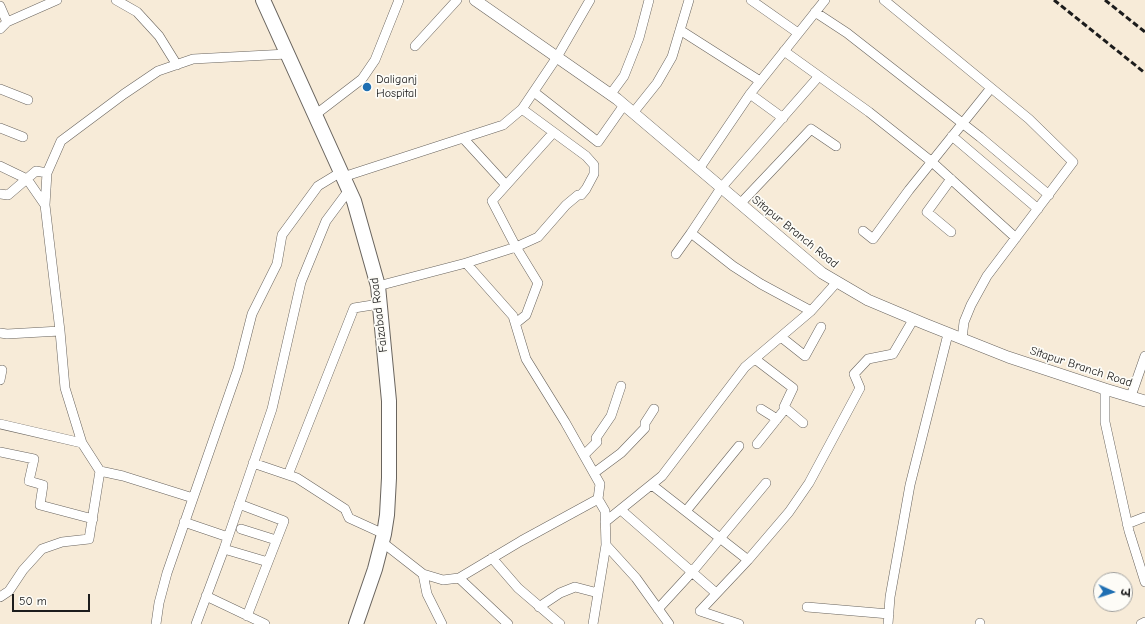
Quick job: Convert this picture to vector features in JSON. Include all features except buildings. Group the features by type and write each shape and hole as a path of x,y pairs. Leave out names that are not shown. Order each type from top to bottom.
{"main road":[{"name":"Faizabad Road","path":"263,0 354,202 378,286 389,401 390,478 387,515 383,538 375,569 356,624"}],"street":[{"path":"0,29 7,22 54,0"},
{"path":"116,0 137,12 159,36 177,65"},
{"path":"315,115 362,79 375,60 399,0"},
{"path":"415,46 457,0"},
{"name":"Sitapur Branch Road","path":"476,0 624,105 822,273 837,282 868,300 948,334 1008,357 1105,389 1145,400"},
{"path":"156,624 159,602 184,522 238,369 252,314 277,264 282,234 318,186 342,175 463,138 503,124 522,109 534,92 557,57 590,0"},
{"path":"610,95 624,76 639,38 649,0"},
{"path":"633,113 657,84 672,57 689,0"},
{"path":"751,0 798,33"},
{"path":"884,0 1029,119 1073,162 987,276 971,305 964,322 962,339"},
{"path":"699,169 760,80 819,4 847,33 1049,195"},
{"path":"0,6 7,22"},
{"path":"680,30 760,80"},
{"path":"784,51 868,112 932,162 1016,238"},
{"path":"0,597 9,591 23,570 42,550 62,542 89,539 100,471 82,443 65,388 60,331 45,205 46,173 61,141 124,94 158,71 194,59 287,54"},
{"path":"676,254 721,188 819,76"},
{"path":"863,231 873,239 909,190 991,88"},
{"path":"0,89 28,100"},
{"path":"534,92 598,142 624,105"},
{"path":"750,94 783,118"},
{"path":"378,286 466,263 516,247 538,237 566,205 578,195 581,195 594,174 594,165 586,156 522,109"},
{"path":"0,128 23,137"},
{"path":"740,204 811,129 836,146"},
{"path":"516,323 526,315 538,283 516,247 492,201 553,133"},
{"path":"952,136 1038,209"},
{"path":"463,138 506,185"},
{"path":"0,166 27,179 45,205"},
{"path":"0,194 8,195 36,172 46,173"},
{"path":"950,179 926,212 951,232"},
{"path":"196,624 224,549 272,409 302,282 326,221 349,190"},
{"path":"691,233 733,266 761,284 811,311"},
{"path":"466,263 513,316 526,359 584,454 600,484 598,499 605,511 606,545 593,624"},
{"path":"605,522 662,476 745,367 811,311 837,282"},
{"path":"288,475 354,308 379,304"},
{"path":"739,624 700,611 748,560 788,512 809,483 860,388 854,374 868,359 893,354 914,320"},
{"path":"781,337 805,356 821,327"},
{"path":"0,333 7,334 60,331"},
{"path":"888,624 890,598 910,485 948,334"},
{"path":"1131,396 1145,356"},
{"path":"755,359 793,388 784,407 785,409 756,444"},
{"path":"0,380 2,370"},
{"path":"584,454 597,442 596,438 612,416 621,386"},
{"path":"1105,389 1105,422 1127,524 1145,582"},
{"path":"594,473 621,453 645,428 645,423 654,409"},
{"path":"761,409 777,419"},
{"path":"785,409 803,423"},
{"path":"0,424 82,443"},
{"path":"686,511 739,446"},
{"path":"0,452 34,459 29,481 43,485 40,505 92,518"},
{"path":"253,463 297,478 345,509 348,518 383,538 423,574 443,580 459,578 521,541 598,499"},
{"path":"100,471 123,476 193,498"},
{"path":"658,608 692,572 766,483"},
{"path":"652,485 748,560"},
{"path":"239,504 284,521 247,616"},
{"path":"621,510 716,593"},
{"path":"1127,524 1145,517"},
{"path":"184,522 228,537"},
{"path":"241,529 276,540"},
{"path":"606,545 636,578 669,624"},
{"path":"224,549 268,562"},
{"path":"492,558 518,588 560,624"},
{"path":"423,574 427,594 442,624"},
{"path":"459,578 508,624"},
{"path":"539,606 575,587 598,593"},
{"path":"206,596 265,624"},
{"path":"807,607 889,614"},
{"path":"1141,624 1145,622"}],"railway":[{"path":"1054,0 1145,73"},
{"path":"1105,0 1145,32"}],"place":[{"name":"Daliganj Hospital","path":"367,87"}]}
